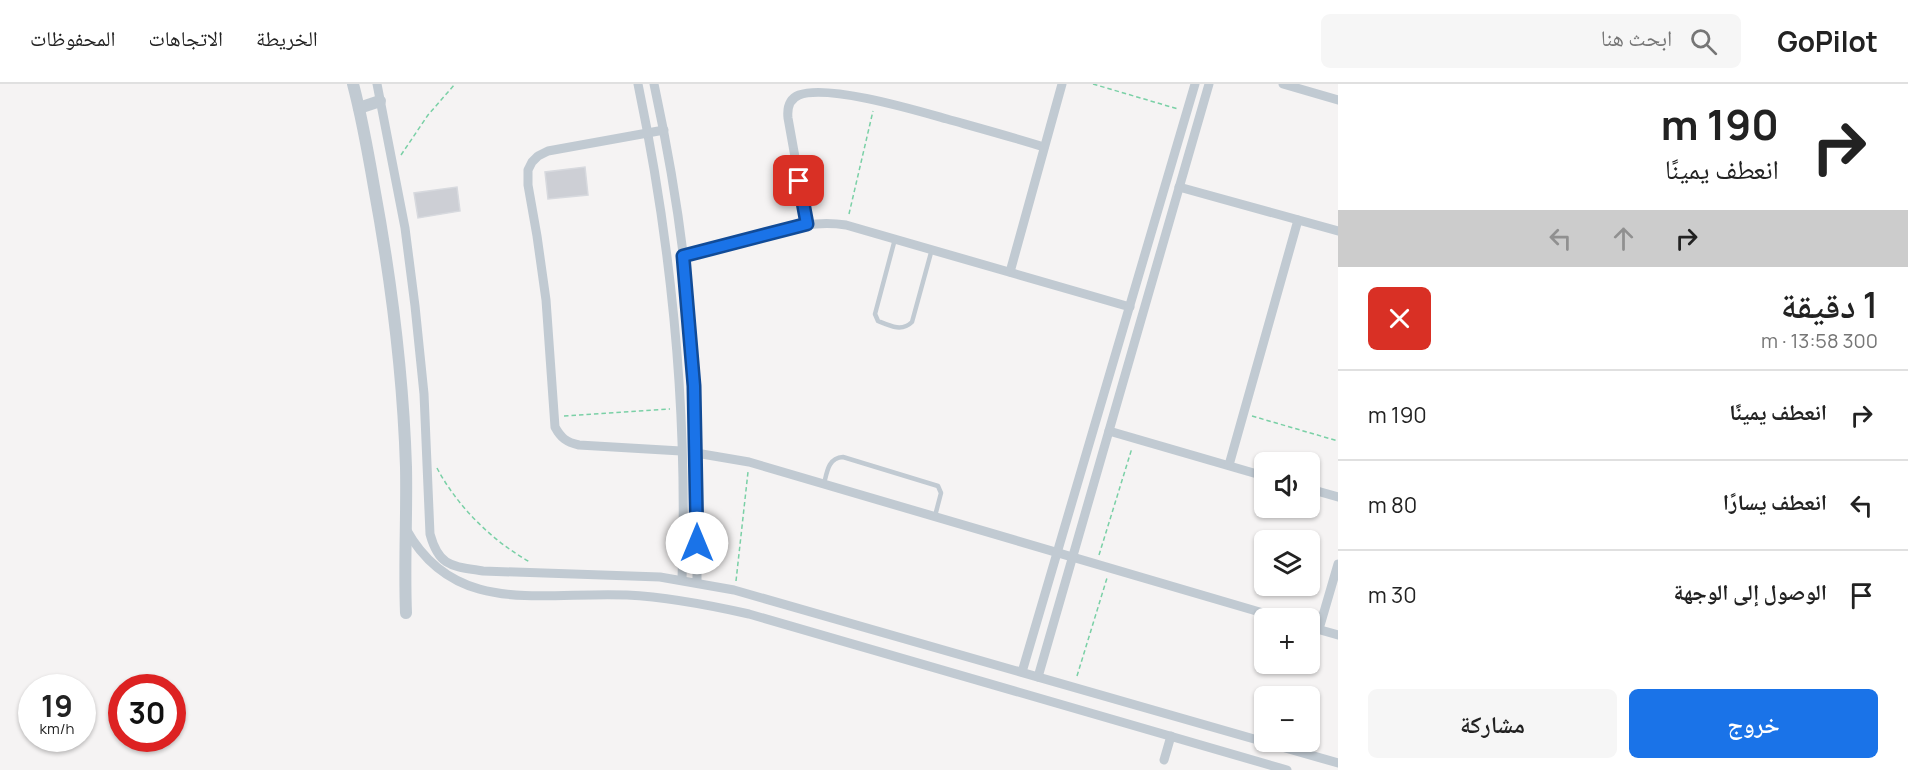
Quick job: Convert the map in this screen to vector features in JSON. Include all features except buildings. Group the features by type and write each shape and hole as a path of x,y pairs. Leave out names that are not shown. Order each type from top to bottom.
{"street":[{"path":"353,84 382,230 402,390 406,468 406,612"},
{"path":"377,84 405,228 415,306 424,394 430,534 434,552 443,561 483,571 629,575 697,582 734,590 1338,763"},
{"path":"638,84 668,258 678,367 684,522 682,580"},
{"path":"654,84 664,130 683,256 694,386 697,582"},
{"path":"1010,272 1062,84"},
{"path":"1022,672 1195,84"},
{"path":"1038,676 1209,84"},
{"path":"1283,84 1338,100"},
{"path":"807,224 788,118 791,101 806,92 859,94 1044,147"},
{"path":"359,108 380,101"},
{"path":"664,130 548,151 538,156 528,170 528,185 546,300 555,427 560,437 568,443 579,445 696,449 749,462 1254,610"},
{"path":"1179,187 1338,231"},
{"path":"1229,465 1298,220"},
{"path":"683,256 807,224 826,222 846,225 932,249 1130,307"},
{"path":"1136,285 1150,288"},
{"path":"1126,319 1140,322"},
{"path":"1109,431 1254,473"},
{"path":"1320,492 1338,497"},
{"path":"406,529 420,551 439,570 461,584 480,591 505,595 627,595 719,607 1287,770"},
{"path":"1320,612 1338,564"},
{"path":"1320,630 1338,635"},
{"path":"1164,760 1171,736"}],"lane":[{"path":"896,239 875,314 878,321 899,328 906,327 912,322 932,249"},
{"path":"824,484 830,463 839,457 911,477 934,484 940,489 941,497 935,517"}],"path":[{"path":"394,166 428,115 455,84"},
{"path":"1093,84 1187,112"},
{"path":"846,225 876,98"},
{"path":"554,416 680,408"},
{"path":"1244,414 1338,441"},
{"path":"1097,564 1135,438"},
{"path":"734,590 749,462"},
{"path":"436,465 457,498 477,521 499,541 532,563"},
{"path":"1074,687 1110,568"}],"route":[{"path":"697,543 694,386 683,256 807,224 799,181"}]}
